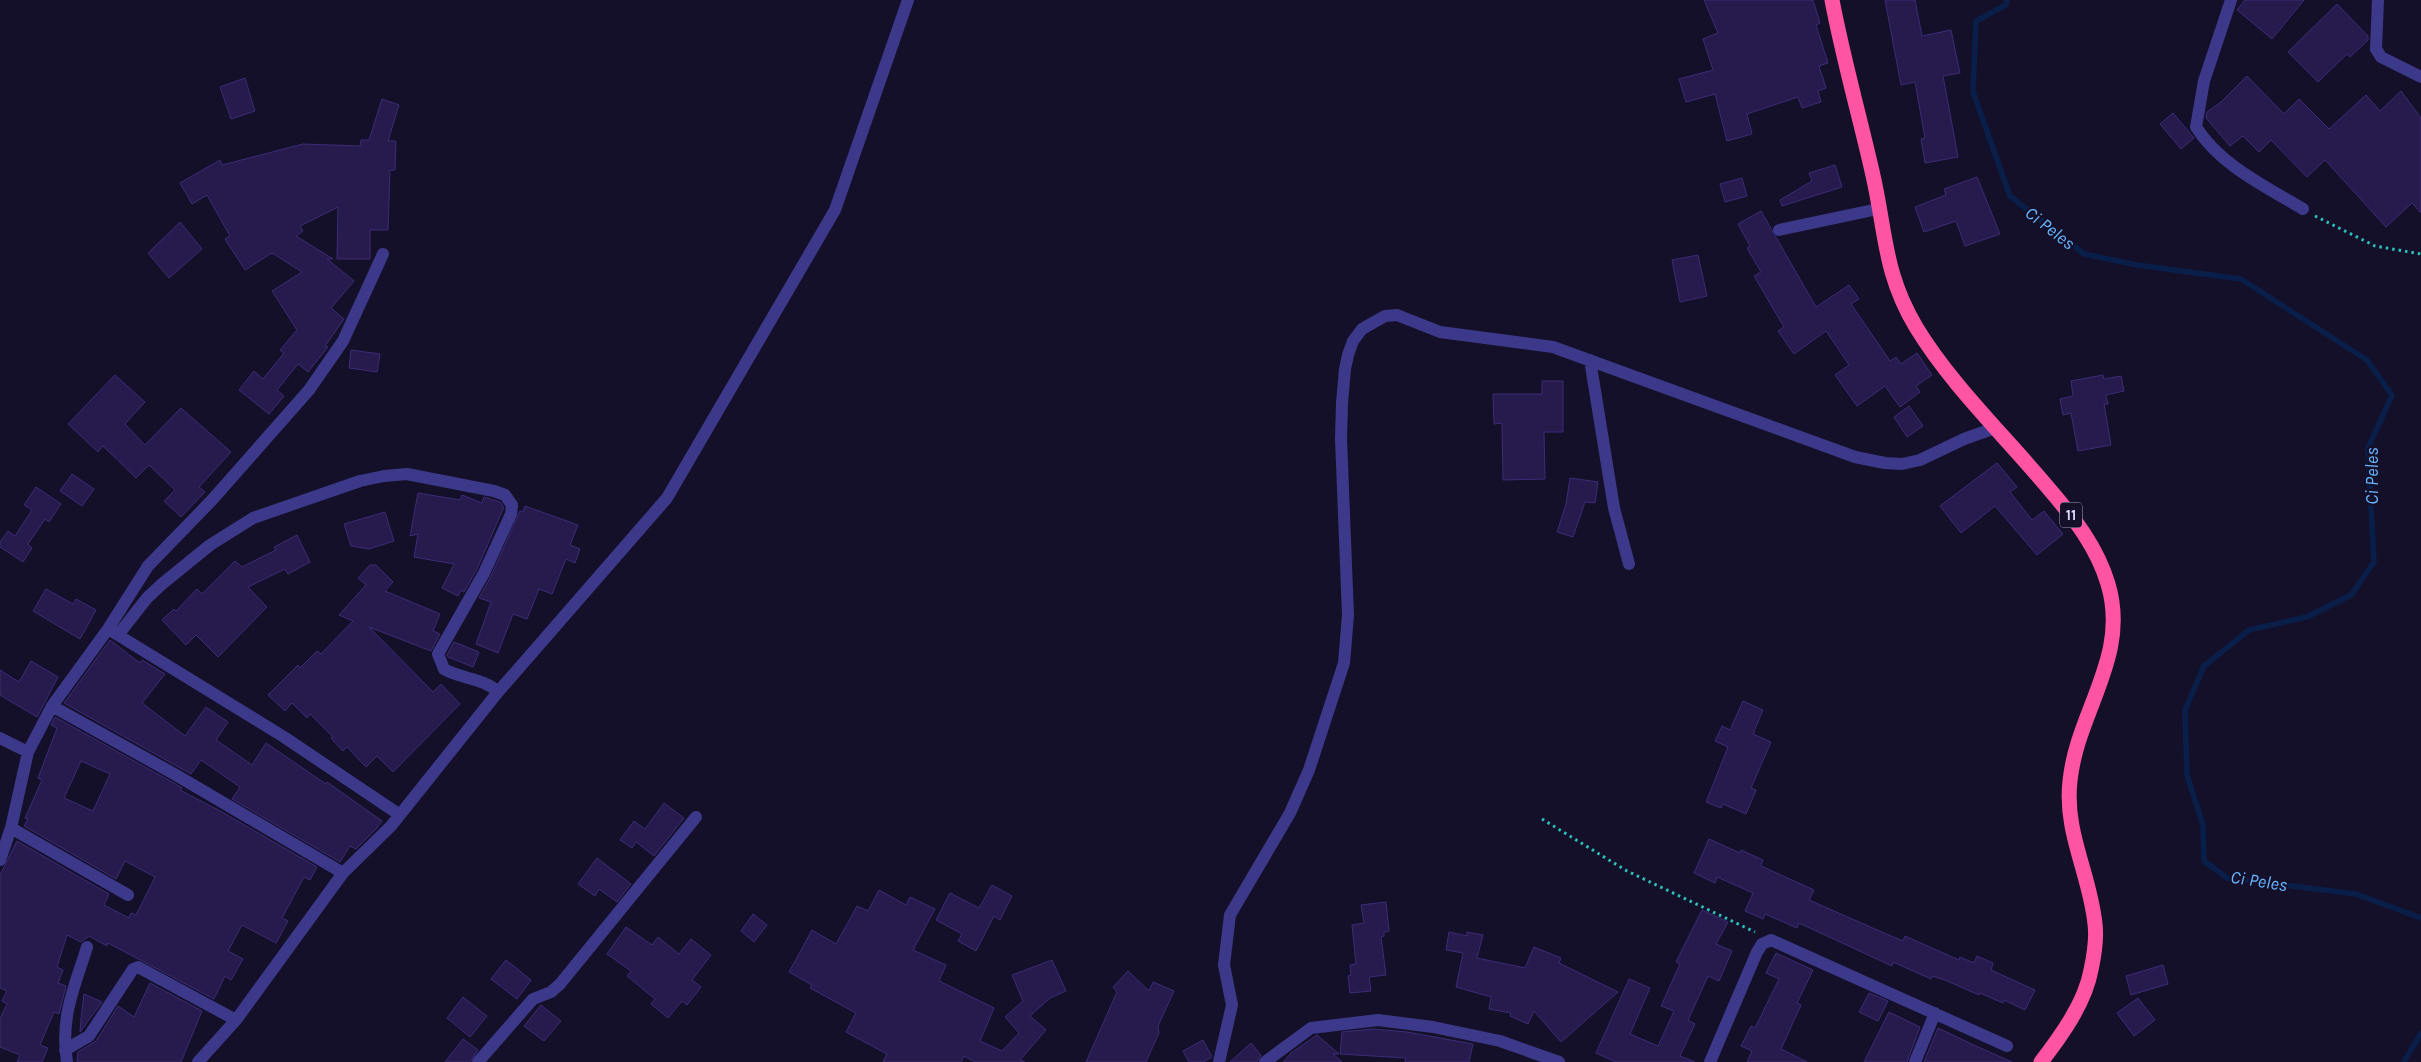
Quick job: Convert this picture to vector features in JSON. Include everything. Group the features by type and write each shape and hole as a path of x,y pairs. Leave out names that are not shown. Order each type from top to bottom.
{"highway":[{"name":"11","path":"1832,0 1841,47 1873,176 1889,268 1908,312 1928,346 1995,428 2077,522 2090,543 2108,583 2115,627 2105,670 2077,742 2069,781 2070,824 2096,926 2093,962 2090,976 2076,1008 2059,1038 2041,1062"}],"street":[{"path":"198,1062 236,1020 343,873 400,815 498,692 668,498 835,210 908,0"},
{"path":"2231,0 2204,82 2196,127 2208,145 2241,171 2303,209"},
{"path":"2378,0 2376,49 2381,57 2421,77"},
{"path":"1779,230 1878,209"},
{"path":"113,632 148,566 212,500 309,390 343,341 383,254"},
{"path":"1219,1062 1232,1005 1224,965 1230,915 1290,813 1310,770 1344,663 1348,615 1341,439 1345,369 1353,341 1362,329 1372,321 1385,316 1397,315 1440,332 1553,347 1855,457 1884,463 1902,464 1920,460 1964,438 1995,428"},
{"path":"1590,360 1614,508 1630,564"},
{"path":"0,860 11,828 28,752 52,706 113,632 147,598 210,545 253,518 360,481 407,474 494,491 505,495 510,500 512,505 511,514 484,573 438,654 444,669 455,675 491,685 498,692"},
{"path":"147,598 148,566"},
{"path":"113,632 284,737 400,815"},
{"path":"52,706 176,774 343,873"},
{"path":"0,738 28,752"},
{"path":"478,1062 533,998 551,992 560,984 696,817"},
{"path":"11,828 128,895"},
{"path":"1710,1062 1757,952 1762,944 1771,940 2007,1046"},
{"path":"66,1056 65,1019 87,947"},
{"path":"66,1056 89,1036 134,969 138,967 236,1020"},
{"path":"1915,1062 1935,1013"},
{"path":"1265,1062 1311,1028 1378,1020 1433,1027 1500,1041 1559,1062"}],"path":[{"path":"2303,209 2332,226 2375,246 2421,254"},
{"path":"1542,819 1626,871 1771,940"}],"building":[{"path":"1704,0 1813,0 1820,23 1816,25 1828,63 1819,66 1826,88 1818,91 1821,102 1802,108 1798,97 1747,114 1752,134 1727,141 1715,94 1686,102 1679,79 1713,70 1703,39 1718,33"},
{"path":"1885,0 1915,0 1922,36 1951,30 1960,73 1943,76 1958,157 1925,163 1921,139 1925,138 1915,82 1901,85"},
{"path":"2245,0 2304,0 2272,39 2237,10"},
{"path":"2337,4 2368,36 2368,40 2350,57 2347,54 2318,82 2288,52"},
{"path":"2247,76 2284,114 2299,99 2329,129 2366,95 2380,111 2401,91 2421,118 2421,213 2412,203 2386,227 2325,160 2307,177 2271,140 2259,152 2243,136 2230,146 2206,118 2207,112 2221,102"},
{"path":"245,78 255,111 231,119 220,87"},
{"path":"382,99 399,105 388,141 396,141 395,170 390,170 388,230 370,230 370,259 337,259 338,207 300,226 303,231 296,236 333,259 327,259 354,281 331,308 344,319 325,346 328,347 308,372 298,364 277,390 284,396 269,414 239,390 254,371 263,379 284,353 280,350 297,330 272,291 302,272 272,253 245,270 225,239 230,236 207,195 192,204 180,183 220,160 222,165 303,144 360,146 361,140 369,140"},
{"path":"2173,113 2194,138 2181,149 2160,124"},
{"path":"1835,165 1842,187 1782,206 1780,200 1812,181 1809,173"},
{"path":"1977,177 2000,234 1965,246 1956,221 1924,232 1915,207 1946,195 1944,189"},
{"path":"1742,178 1747,196 1725,202 1720,184"},
{"path":"1761,211 1816,307 1849,285 1859,299 1851,304 1890,361 1896,357 1901,364 1917,353 1932,375 1916,386 1920,392 1900,407 1885,386 1857,406 1835,375 1849,365 1826,331 1794,354 1778,331 1784,327 1754,276 1761,272 1747,248 1750,246 1738,224"},
{"path":"180,222 202,249 169,278 148,253"},
{"path":"1698,255 1707,296 1680,302 1672,260"},
{"path":"351,350 380,354 377,372 349,368"},
{"path":"115,375 145,402 125,424 145,445 181,408 231,452 199,487 205,492 181,517 164,501 175,490 149,465 136,478 103,446 98,452 68,424"},
{"path":"2103,375 2104,379 2121,376 2124,391 2106,395 2108,404 2104,404 2111,445 2078,451 2071,413 2063,415 2060,399 2073,396 2071,381"},
{"path":"1542,381 1563,381 1563,432 1544,432 1545,479 1503,480 1502,423 1494,424 1493,394 1542,394"},
{"path":"1909,406 1923,426 1907,437 1894,417"},
{"path":"1997,463 2017,487 2010,492 2032,520 2044,511 2063,534 2037,555 1995,506 1961,533 1940,506"},
{"path":"72,474 94,489 82,506 60,491"},
{"path":"1570,478 1598,482 1595,503 1585,502 1573,537 1557,532 1566,504"},
{"path":"36,487 61,504 49,522 45,519 28,544 32,548 23,562 0,547 0,542 8,531 15,536 32,510 24,505"},
{"path":"418,493 460,500 462,495 482,503 484,497 500,502 504,507 477,569 464,592 461,590 458,596 442,588 454,564 414,557 418,534 410,536"},
{"path":"525,506 578,525 570,545 580,549 575,563 566,559 552,594 539,589 527,619 513,614 498,653 476,644 491,602 479,598 520,511 523,512"},
{"path":"385,512 394,541 369,549 351,546 344,524"},
{"path":"297,535 310,562 288,574 285,569 248,587 267,607 218,657 196,635 186,645 162,620 174,609 176,611 197,589 202,594 235,561 242,567 276,550 274,547"},
{"path":"370,565 376,565 393,582 385,591 440,614 433,631 440,634 431,651 369,627 433,692 441,684 460,704 393,772 377,756 366,767 347,747 343,751 331,738 333,737 310,714 307,718 292,703 285,711 268,695 298,665 300,668 317,651 321,654 353,621 339,615 366,585 358,578"},
{"path":"46,589 73,604 76,599 96,610 80,639 33,611"},
{"path":"110,640 140,663 142,660 165,674 142,703 185,736 206,707 228,722 216,740 252,765 266,743 326,784 327,782 382,821 356,849 350,846 340,862 232,799 240,787 201,760 191,774 64,703"},
{"path":"454,642 479,652 473,667 448,657 447,655"},
{"path":"31,661 58,677 37,717 0,695 0,670 19,682"},
{"path":"1743,701 1763,710 1753,734 1771,742 1751,788 1756,790 1746,814 1723,804 1721,808 1706,802 1728,747 1715,741 1722,726 1730,730"},
{"path":"55,717 172,782 182,788 180,790 317,867 310,880 304,877 282,918 288,921 276,943 242,925 228,951 243,959 231,980 225,976 214,999 108,943 107,946 89,936 81,942 67,935 57,967 63,970 58,983 66,986 59,1014 54,1012 40,1045 48,1048 42,1062 17,1062 20,1055 0,1047 0,1019 7,1004 2,1001 7,991 0,988 0,875 17,841 109,894 104,905 129,918 131,913 136,915 155,877 125,861 116,879 24,826 28,819 25,818 42,780 38,778 57,728 51,725","holes":["81,761 110,774 93,811 64,798"]},
{"path":"664,803 684,818 654,856 636,842 632,848 620,840 634,821 645,829"},
{"path":"1709,839 1740,853 1741,850 1763,860 1761,866 1814,890 1809,900 1884,933 1903,941 1905,936 1959,960 1960,957 1974,963 1977,956 1993,963 1991,970 2035,990 2025,1010 2004,1000 2003,1003 1980,993 1979,995 1945,980 1932,976 1931,979 1893,962 1892,966 1799,923 1797,928 1765,914 1763,919 1745,911 1753,893 1717,877 1715,883 1694,873"},
{"path":"597,858 631,884 617,902 599,889 595,896 578,884"},
{"path":"992,885 1012,896 1000,920 994,916 976,951 958,941 962,934 936,920 950,893 979,908"},
{"path":"879,890 906,905 910,897 935,909 913,950 946,965 939,981 994,1008 980,1041 1002,1051 1019,1033 1005,1017 1023,1001 1012,975 1052,960 1066,991 1050,998 1030,1016 1046,1030 1020,1060 1025,1062 975,1062 964,1056 961,1062 883,1062 887,1054 846,1032 856,1013 810,988 812,985 789,972 812,930 836,944 857,906 868,911"},
{"path":"1386,902 1389,931 1384,932 1384,936 1381,937 1386,975 1369,977 1371,991 1350,993 1348,976 1351,975 1350,965 1356,964 1352,925 1364,923 1361,905"},
{"path":"1702,910 1728,922 1716,944 1732,951 1719,981 1708,976 1688,1020 1695,1024 1680,1056 1695,1062 1616,1062 1596,1053 1629,979 1650,988 1630,1034 1658,1046 1674,1011 1661,1006 1680,964 1676,962"},
{"path":"753,914 767,925 754,942 741,931"},
{"path":"626,927 652,945 658,937 679,954 691,939 711,955 692,980 701,987 687,1005 682,1001 668,1018 651,1004 655,999 627,976 631,971 607,954"},
{"path":"1449,932 1467,936 1467,932 1483,935 1477,958 1525,968 1534,947 1561,958 1559,963 1618,992 1561,1042 1534,1011 1528,1024 1510,1016 1511,1013 1489,1009 1491,997 1456,987 1463,953 1446,950"},
{"path":"1776,953 1813,970 1797,1003 1801,1005 1781,1049 1807,1062 1747,1062 1752,1051 1741,1046 1751,1026 1755,1028 1779,979 1766,973"},
{"path":"506,960 531,980 517,999 491,979"},
{"path":"2163,965 2168,984 2131,995 2126,976"},
{"path":"1128,971 1149,991 1153,982 1174,991 1158,1026 1159,1033 1146,1062 1086,1062 1117,992 1113,987"},
{"path":"150,983 202,1011 181,1062 77,1062 78,1052 96,1041 118,1006 134,1017"},
{"path":"1869,993 1888,1001 1878,1021 1859,1012"},
{"path":"84,994 102,1002 80,1032 81,1019"},
{"path":"463,997 487,1016 470,1037 447,1018"},
{"path":"2138,998 2155,1020 2134,1036 2117,1013"},
{"path":"541,1005 561,1021 544,1041 524,1026"},
{"path":"1889,1012 1920,1027 1907,1062 1864,1062"},
{"path":"1938,1028 1976,1046 2012,1062 1924,1062"},
{"path":"1373,1029 1407,1032 1473,1044 1469,1062 1405,1062 1406,1058 1340,1054 1342,1032"},
{"path":"1317,1035 1339,1054 1333,1054 1342,1062 1283,1062 1291,1053"},
{"path":"463,1039 478,1050 470,1062 445,1062"},
{"path":"1203,1040 1212,1057 1203,1062 1189,1062 1183,1051"},
{"path":"1251,1043 1261,1055 1257,1062 1230,1062"}],"waterway":[{"name":"Ci Peles","path":"2007,0 2006,5 1976,21 1973,92 2010,196 2084,254 2137,265 2241,279 2367,360 2392,395 2368,448 2374,562 2351,595 2307,617 2249,630 2204,666 2185,710 2187,775 2203,825 2204,861 2227,878 2356,894 2421,918"},
{"name":"Ci Peles","path":"2404,1062 2421,1033"}]}
